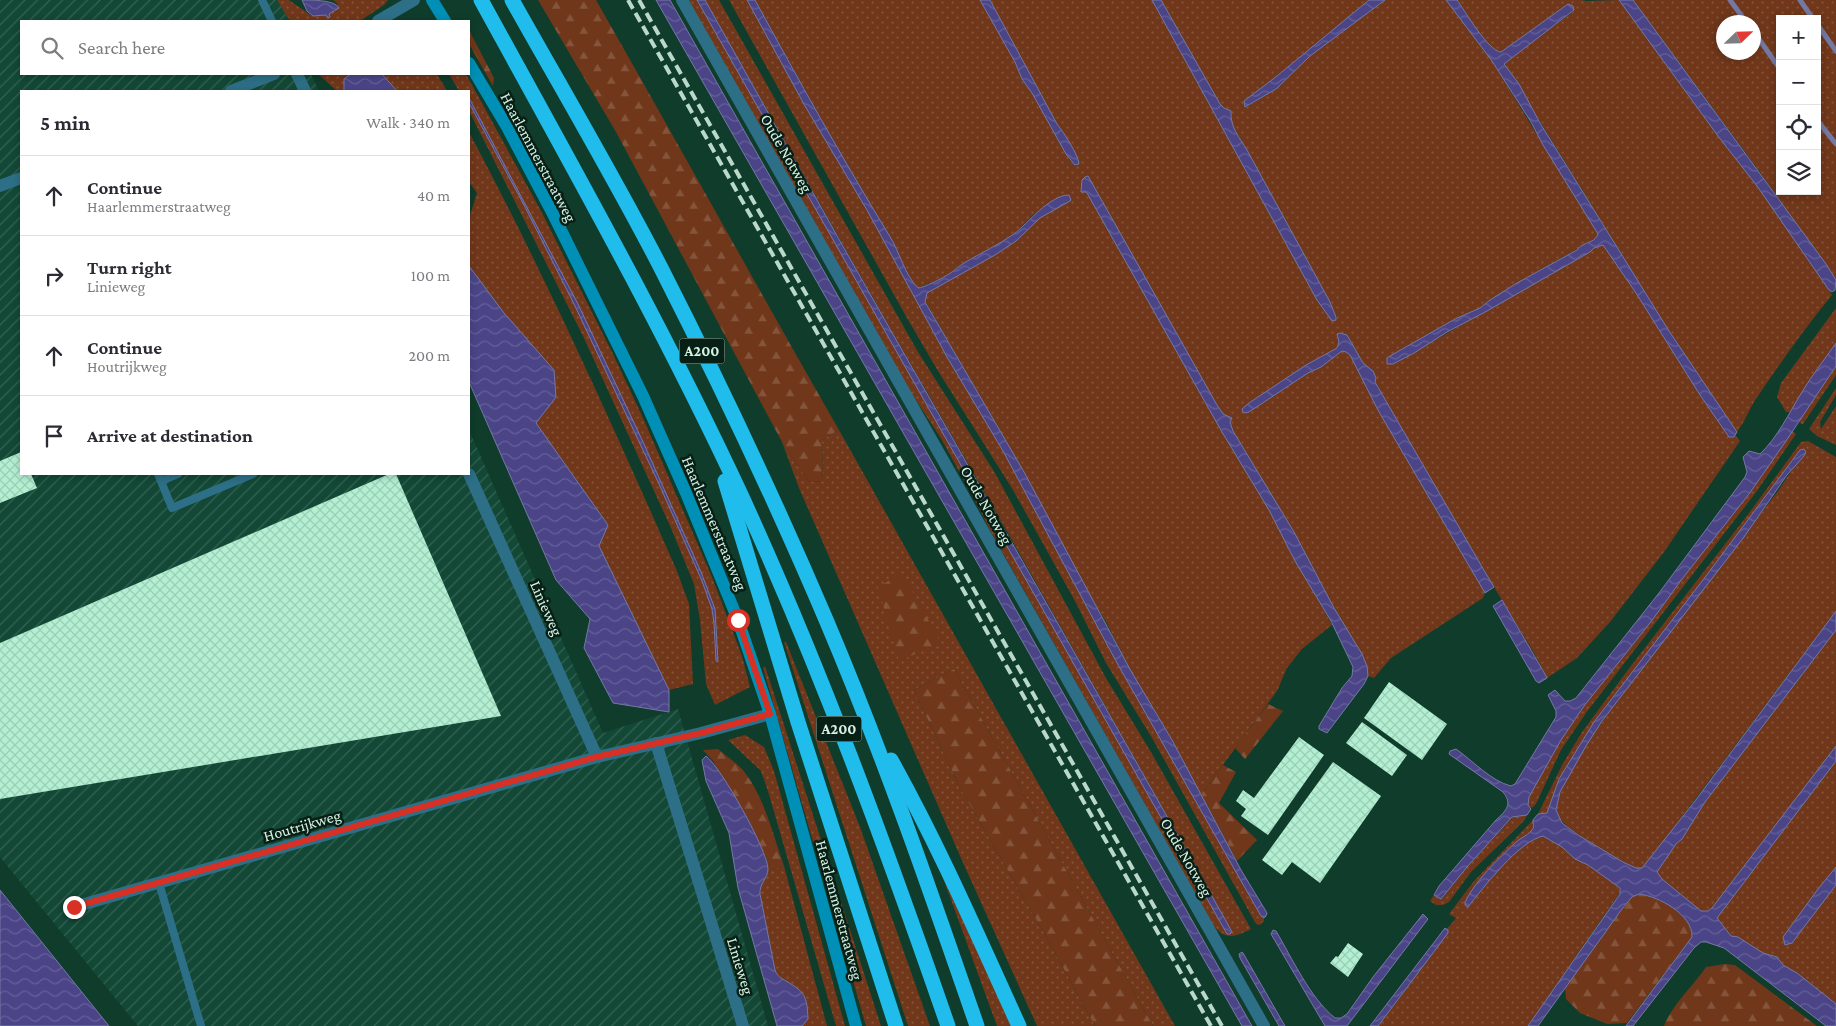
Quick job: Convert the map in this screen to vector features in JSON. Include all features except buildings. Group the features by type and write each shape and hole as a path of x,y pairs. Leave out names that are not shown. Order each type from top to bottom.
{"highway":[{"name":"A200","path":"481,0 621,253 741,497 791,609 855,767 948,1026"},
{"name":"A200","path":"512,0 660,266 763,478 827,622 865,716 905,819 977,1026"},
{"name":"A200","path":"712,438 798,722 896,1026"},
{"name":"A200","path":"865,716 921,814 948,868 1019,1026"}],"main road":[{"path":"432,0 444,20"},
{"name":"Haarlemmerstraatweg","path":"470,64 507,127 554,216 643,396 686,493 738,620 770,714 856,1026"}],"street":[{"path":"380,20 414,0"},
{"name":"Oude Notweg","path":"682,0 1264,1026"},
{"path":"234,90 271,75"},
{"path":"297,75 305,90"},
{"path":"0,186 20,178"},
{"name":"Linieweg","path":"469,475 596,757"},
{"path":"596,757 770,714"},
{"name":"Linieweg","path":"656,743 743,1026"},
{"name":"Houtrijkweg","path":"74,907 596,757"}],"lane":[{"path":"262,0 272,20"},
{"path":"172,475 159,477 172,508 251,475"},
{"path":"159,883 201,1026"}],"shaded area":[{"path":"0,0 280,0 289,20 20,20 20,75 311,75 319,90 20,90 20,475 470,475 470,432 603,733 678,709 768,1026 138,1026 0,857"}],"green space":[{"path":"277,0 289,0 312,16 329,14 338,4 333,0 388,0 384,5 362,20 289,20"},
{"path":"538,0 596,0 839,430 822,440 823,481 809,482 782,442 616,132"},
{"path":"688,0 697,0 724,45 1227,933 1226,921 705,0 719,0 918,352 995,473 1106,678 1151,752 1251,929 1231,936 1222,934 1213,925 991,532 942,440 906,385"},
{"path":"729,0 747,0 805,106 867,210 947,357 1003,451 1104,638 1261,916 1264,918 1260,925 1256,924 1152,738 1106,663 1075,601 1013,490 907,318"},
{"path":"755,0 980,0 1015,62 1022,80 1032,93 1070,160 1076,166 1079,164 1073,149 1057,124 990,0 1152,0 1317,300 1332,321 1337,318 1330,302 1236,132 1232,122 1231,111 1220,104 1161,0 1369,0 1244,101 1246,107 1276,89 1310,56 1385,0 1446,0 1492,61 1598,234 1597,238 1517,283 1480,308 1455,319 1390,356 1387,364 1393,364 1594,248 1603,245 1729,437 1736,436 1740,441 1664,552 1610,622 1577,658 1547,678 1391,410 1375,381 1371,368 1366,367 1363,363 1347,335 1338,334 1339,342 1337,348 1306,365 1249,403 1249,412 1308,373 1321,367 1342,351 1350,355 1379,412 1485,593 1483,598 1391,658 1374,678 1368,676 1367,666 1362,654 1334,608 1294,532 1233,431 1230,421 1211,395 1088,176 1085,177 1081,192 1087,193 1222,432 1269,510 1332,625 1302,649 1287,668 1277,691 1201,795 1172,740 1131,671 1106,622 1080,579 1024,472 925,301 927,293 995,255 1016,241 1039,218 1070,201 1047,205 1033,215 1015,233 994,247 962,264 947,276 918,288 909,276 893,242"},
{"path":"1457,0 1619,0 1718,136 1757,186 1829,290 1832,295 1773,374 1737,432 1669,331 1504,63 1574,11 1572,6 1568,4 1501,52 1483,38"},
{"path":"1633,0 1836,0 1836,280 1759,171"},
{"path":"470,32 494,78 493,86 470,46"},
{"path":"319,75 350,75 344,79 344,90 336,90"},
{"path":"383,75 438,75 446,90 396,90"},
{"path":"450,75 467,75 541,211 643,418 712,577 742,656 750,687 715,705 706,684 700,620 694,584 671,528 583,336 470,113 470,90 458,90"},
{"path":"470,134 577,350 677,571 689,604 693,684 669,690 599,546 608,525 536,423 556,397 504,313 470,267 470,215 477,193 470,183"},
{"path":"1836,308 1836,343 1791,412 1786,412 1777,397 1781,383"},
{"path":"1836,366 1836,375 1803,424 1801,424 1800,418"},
{"path":"1836,388 1836,395 1820,422 1821,429 1836,406 1836,445 1817,436 1809,429"},
{"path":"839,430 1175,1026 1153,1026 954,669 914,690 959,786 1047,938 1095,1026 1037,1026 964,865 799,488 782,442 809,482 823,481 822,440"},
{"path":"1792,431 1796,434 1757,491 1586,713 1561,750 1536,804 1532,808 1528,805 1529,797 1561,740 1584,706 1749,494"},
{"path":"1808,441 1836,457 1836,611 1642,868 1636,868 1605,851 1579,835 1561,820 1557,813 1559,798 1567,777 1581,753 1617,701 1778,491 1794,467 1800,450 1594,722 1559,779 1547,813 1538,814 1562,765 1582,732 1801,442"},
{"path":"902,573 941,643 899,661 878,587"},
{"path":"1836,630 1836,746 1712,908 1707,912 1701,911 1662,879 1657,872 1658,868 1682,839 1705,802"},
{"path":"784,642 786,642 860,827 930,1026 908,1026"},
{"path":"765,666 881,1026 866,1026 763,668"},
{"path":"954,669 1153,1026 1095,1026 1047,938 959,786 914,690"},
{"path":"1268,704 1283,711 1245,759 1235,748"},
{"path":"745,735 764,747 774,771 845,1026 836,1026 761,771 728,740"},
{"path":"718,749 742,769 750,779 762,803 784,866 768,870 766,857 713,761 703,750"},
{"path":"1836,761 1836,867 1783,937 1792,943 1836,885 1836,1004 1797,973 1783,965 1777,957 1763,953 1738,937 1731,936 1717,918"},
{"path":"1223,765 1236,772 1219,803 1257,840 1237,861 1201,795"},
{"path":"1527,815 1524,821 1471,872 1449,902 1443,905 1436,905 1430,901 1434,895 1442,899 1467,867 1513,817"},
{"path":"1533,820 1532,831 1517,842 1477,883 1465,902 1468,907 1513,855 1523,846 1543,836 1562,847 1575,859 1588,865 1614,883 1621,891 1528,1026 1378,1026 1448,933 1447,929 1456,918 1449,914 1474,881"},
{"path":"784,866 827,1026 802,1026 808,1019 804,995 777,975 775,970 760,894 761,884 768,870"},
{"path":"942,875 1012,1026 997,1026"},
{"path":"1638,894 1664,902 1680,914 1687,921 1692,937 1627,1023 1607,1024 1580,1013 1566,999 1565,988 1622,909 1632,897"},
{"path":"1725,964 1735,965 1817,1026 1664,1026 1677,1003 1706,967"}],"water":[{"path":"302,0 333,3 339,8 329,14 330,17 328,18 326,15 313,16 307,11"},
{"path":"656,0 670,0 1252,1026 1242,1026"},
{"path":"697,0 705,0 1226,921 1232,932 1230,934 1227,934"},
{"path":"747,0 755,0 820,118 893,242 909,276 918,288 951,273 964,263 1008,238 1047,204 1062,196 1069,195 1070,201 1040,218 1016,241 927,293 925,302 1024,472 1131,671 1172,740 1241,870 1267,913 1264,918 1261,916 1117,663 1003,451 947,357 867,210 805,106"},
{"path":"980,0 990,0 1057,124 1073,149 1079,164 1075,165 1066,154 1032,93 1022,79 1015,62"},
{"path":"1152,0 1161,0 1220,104 1231,111 1232,122 1236,132 1330,302 1336,320 1332,321 1317,300"},
{"path":"1369,0 1385,0 1310,56 1276,89 1245,107 1244,101"},
{"path":"1446,0 1457,0 1483,38 1501,52 1568,4 1573,6 1574,10 1504,64 1519,84 1540,123 1669,331 1737,432 1734,437 1729,437 1700,395 1636,293 1603,245 1594,248 1487,311 1447,332 1414,353 1393,364 1387,364 1387,358 1390,356 1455,319 1480,308 1517,283 1594,240 1598,234 1492,61"},
{"path":"1619,0 1633,0 1826,264 1836,280 1835,290 1832,292 1829,290 1757,186 1718,136"},
{"path":"350,75 383,75 396,90 344,90 344,79"},
{"path":"470,100 578,304 644,444 701,572 715,609 718,662 716,661 712,609 702,581 659,484 574,304 524,205 470,105"},
{"path":"1088,176 1217,405 1223,414 1232,418 1230,422 1233,431 1294,532 1334,608 1362,654 1367,666 1368,676 1327,733 1319,729 1319,726 1342,688 1352,676 1353,667 1331,621 1295,561 1269,510 1222,432 1087,193 1081,192 1082,180"},
{"path":"470,267 504,313 554,370 556,397 536,423 608,525 599,546 669,690 669,712 613,703 584,648 590,619 556,580 470,384"},
{"path":"1337,334 1347,335 1363,363 1373,371 1376,378 1375,382 1494,587 1485,593 1379,412 1350,355 1346,352 1342,351 1321,367 1308,373 1249,412 1243,412 1242,409 1249,403 1306,365 1337,348 1339,342"},
{"path":"1836,343 1836,366 1786,441 1749,494 1584,706 1561,740 1529,797 1528,805 1531,809 1527,815 1512,817 1441,899 1434,895 1439,886 1503,814 1508,804 1508,800 1503,792 1449,754 1450,751 1456,749 1496,780 1511,786 1515,784 1556,717 1556,711 1548,695 1555,690 1565,701 1576,698 1659,593 1745,477 1747,472 1743,457 1749,451 1760,454 1772,440 1810,379"},
{"path":"1804,449 1806,452 1804,456 1787,475 1744,537 1602,721 1560,792 1556,810 1562,823 1578,835 1623,862 1636,868 1642,868 1695,801 1836,611 1836,630 1705,802 1682,839 1676,844 1657,872 1662,879 1701,911 1708,911 1836,746 1836,761 1717,918 1731,936 1738,937 1763,953 1777,957 1783,965 1797,973 1836,1004 1836,1026 1826,1026 1724,948 1701,942 1694,948 1633,1026 1626,1026 1692,937 1687,921 1673,908 1655,898 1639,894 1632,897 1622,909 1538,1026 1528,1026 1620,894 1620,888 1588,865 1575,859 1562,847 1543,836 1523,847 1502,866 1468,907 1465,905 1465,902 1487,871 1515,843 1532,830 1534,826 1533,820 1538,814 1547,813 1559,779 1594,722 1800,450"},
{"path":"1502,600 1547,678 1539,683 1536,681 1493,606"},
{"path":"706,756 722,776 743,810 766,859 768,872 760,894 775,970 779,977 797,988 806,1000 808,1019 802,1026 777,1026 738,888 729,833 706,781 702,760"},
{"path":"1836,867 1836,885 1792,943 1785,945 1783,937"},
{"path":"0,890 109,1026 0,1026"},
{"path":"1423,914 1428,919 1347,1026 1325,1026 1271,934 1273,930 1276,931 1317,1000 1335,1018 1341,1018 1347,1014 1373,977"},
{"path":"1445,928 1448,930 1448,933 1378,1026 1370,1026"},
{"path":"1242,952 1285,1026 1279,1026 1240,958 1239,954"}],"waterway":[{"path":"1730,0 1741,15"},
{"path":"1800,0 1810,15"},
{"path":"1821,30 1836,51"},
{"path":"1761,42 1776,63"},
{"path":"1821,125 1836,144"}],"railway":[{"path":"628,0 1211,1026"},
{"path":"639,0 1222,1026"}],"route":[{"path":"74,907 596,757 701,733 770,714 738,620"}]}
